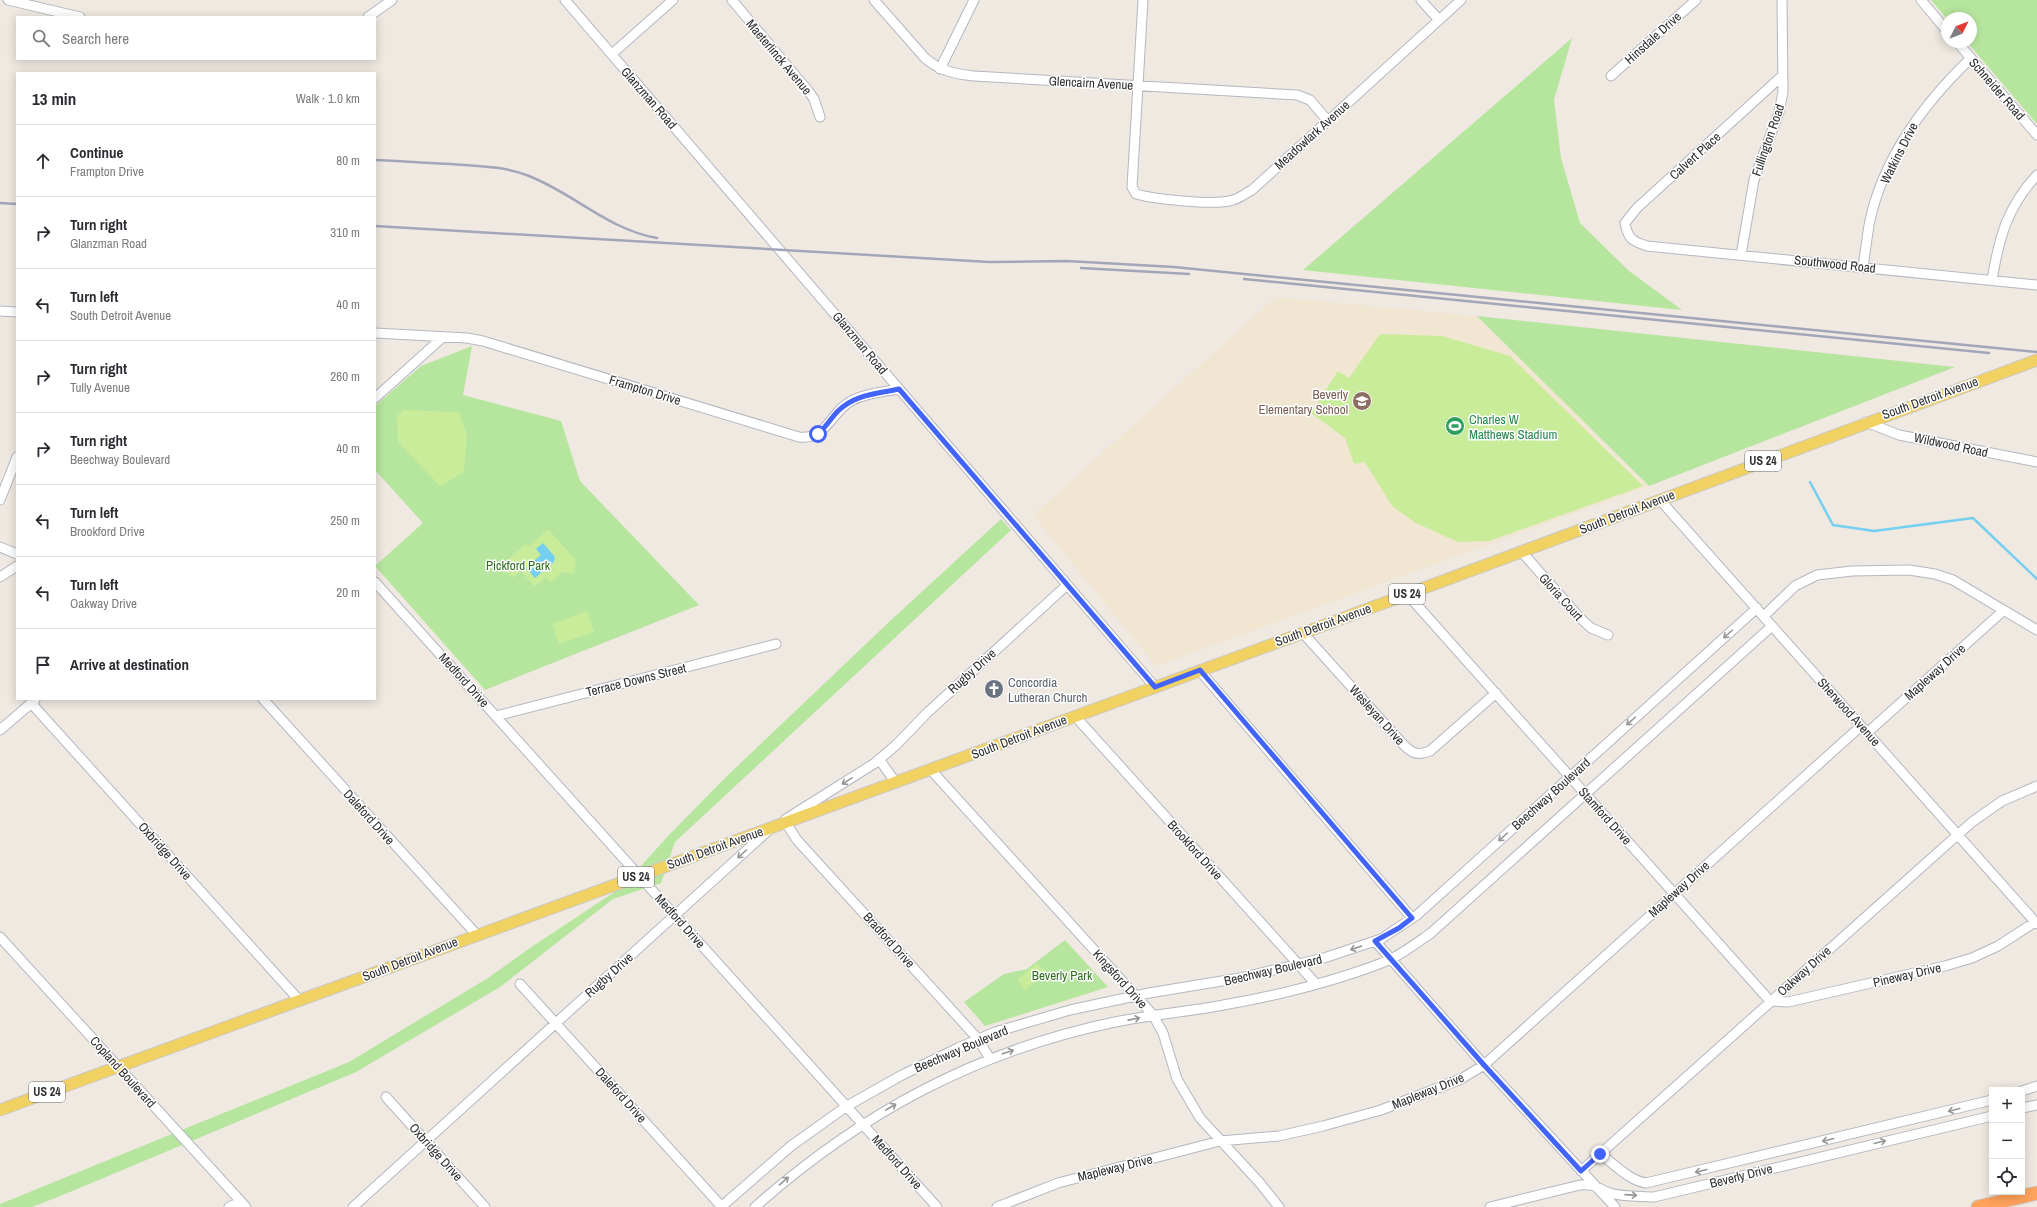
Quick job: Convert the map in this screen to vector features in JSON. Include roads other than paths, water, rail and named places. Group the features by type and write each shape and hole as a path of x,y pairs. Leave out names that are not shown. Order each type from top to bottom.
{"highway":[{"path":"1978,1207 2037,1193"}],"main road":[{"name":"South Detroit Avenue","path":"0,1110 476,934 896,783 1303,633 1866,422 2037,360"}],"street":[{"path":"8,0 76,16"},
{"path":"369,16 392,0"},
{"name":"Glanzman Road","path":"565,0 1155,687"},
{"path":"612,54 672,0"},
{"name":"Maeterlinck Avenue","path":"732,0 809,92 814,99 820,117"},
{"name":"Glencairn Avenue","path":"874,0 925,58 940,69 957,75 1297,95 1310,100 1328,120"},
{"path":"940,69 974,0"},
{"path":"1138,85 1143,0"},
{"path":"1421,0 1439,20"},
{"name":"Meadowlark Avenue","path":"1138,85 1132,187 1136,194 1152,199 1221,203 1234,200 1252,190 1461,0"},
{"name":"Hinsdale Drive","path":"1611,76 1696,0"},
{"name":"Fullington Road","path":"1741,255 1754,180 1781,103 1783,76 1782,0"},
{"path":"1921,0 1941,23"},
{"name":"Schneider Road","path":"1962,48 2037,135"},
{"name":"Watkins Drive","path":"1863,267 1870,224 1877,199 1900,146 1914,121 1928,103 1942,86 1971,58"},
{"name":"Calvert Place","path":"1634,242 1627,233 1625,223 1636,208 1783,76"},
{"path":"1992,280 1998,246 2009,215 2024,191 2037,175"},
{"name":"Southwood Road","path":"1634,242 1647,246 2037,285"},
{"path":"0,310 16,312"},
{"name":"Frampton Drive","path":"376,333 468,338 497,345 799,437 810,438 818,434 839,410 852,400 871,394 899,389"},
{"path":"376,397 443,337"},
{"name":"Wildwood Road","path":"1866,422 1899,435 2037,462"},
{"path":"0,500 16,460"},
{"name":"Sherwood Avenue","path":"1660,500 2036,923"},
{"path":"0,547 16,554"},
{"name":"Gloria Court","path":"1520,551 1579,617 1591,628 1608,635"},
{"path":"0,577 16,567"},
{"path":"1764,616 1795,586 1810,577 1878,569 1909,570 1947,578 1970,588 2002,611 2037,630"},
{"name":"Medford Drive","path":"376,583 937,1207"},
{"name":"Rugby Drive","path":"353,1207 771,828 879,760 896,745 927,712 1067,585"},
{"name":"Stamford Drive","path":"1407,594 1770,1001"},
{"name":"Beechway Boulevard","path":"721,1207 791,1146 847,1106 929,1060 978,1039 1070,1010 1136,995 1213,984 1299,965 1375,941 1399,928 1570,777 1757,608"},
{"name":"Mapleway Drive","path":"997,1207 1058,1183 1220,1141 1279,1136 1345,1120 1381,1110 1461,1079 1484,1065 1674,893 2002,611"},
{"name":"Beechway Boulevard","path":"755,1207 805,1164 862,1124 939,1081 990,1059 1076,1032 1153,1015 1217,1006 1316,984 1391,959 1431,933 1772,626"},
{"name":"Wesleyan Drive","path":"1303,633 1400,741 1414,754 1423,754 1430,751 1496,693"},
{"name":"Terrace Downs Street","path":"496,716 776,644"},
{"path":"1200,670 1412,918"},
{"name":"Daleford Drive","path":"264,700 476,934"},
{"path":"0,730 33,701"},
{"name":"Oxbridge Drive","path":"33,701 299,1000"},
{"name":"Brookford Drive","path":"1075,716 1316,984"},
{"path":"879,760 896,783"},
{"name":"Kingsford Drive","path":"931,770 1153,1015 1163,1033 1177,1079 1200,1118 1259,1182 1279,1207"},
{"name":"Oakway Drive","path":"1581,1171 1957,834 2002,801 2037,786"},
{"name":"Bradford Drive","path":"786,823 797,840 978,1039 990,1059"},
{"name":"Pineway Drive","path":"1770,1001 1788,1002 1952,964 1986,952 2036,923"},
{"name":"Copland Boulevard","path":"0,937 244,1205"},
{"path":"1375,941 1484,1065 1615,1207"},
{"name":"Daleford Drive","path":"520,984 721,1207"},
{"path":"2025,1090 2037,1086"},
{"name":"Oxbridge Drive","path":"386,1097 485,1207"},
{"name":"Beverly Drive","path":"1600,1154 1637,1182 1646,1183 1989,1101"},
{"path":"2025,1107 2037,1105"},
{"name":"Beverly Drive","path":"1594,1184 1609,1192 1654,1197 1989,1117"},
{"path":"1490,1207 1580,1185 1594,1184"},
{"path":"229,1207 244,1205"}],"water":[{"path":"543,543 555,557 554,562 535,578 526,568 541,555 536,549"}],"waterway":[{"path":"1810,482 1833,525 1874,531 1973,518 2037,579"}],"railway":[{"path":"376,160 481,166 510,170 545,183 623,227 640,234 657,238"},
{"path":"0,203 16,204"},
{"path":"376,226 989,262 1067,261 1174,267 2037,352"},
{"path":"1081,268 1189,274"},
{"path":"1244,279 1989,353"}],"place":[{"name":"Beverly Elementary School","path":"1362,401"},
{"name":"Charles W Matthews Stadium","path":"1455,426"},
{"name":"Concordia Lutheran Church","path":"994,689"}],"park label":[{"name":"Pickford Park","path":"518,565"},
{"name":"Beverly Park","path":"1062,975"}]}
